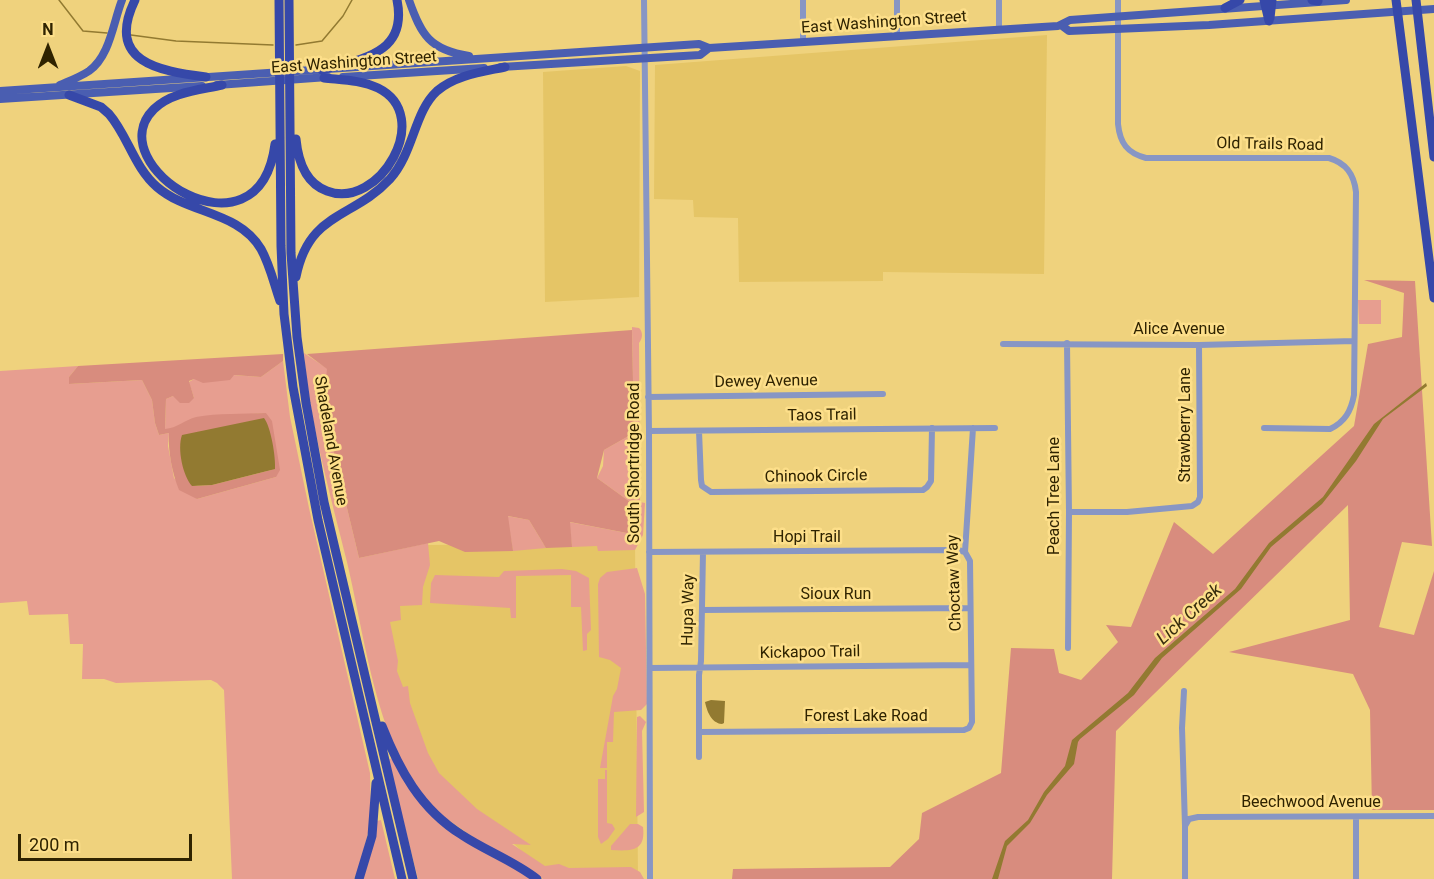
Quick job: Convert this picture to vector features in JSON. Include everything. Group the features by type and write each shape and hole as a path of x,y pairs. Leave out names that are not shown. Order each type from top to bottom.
{"highway":[{"path":"135,0 128,15 126,31 130,44 138,57 162,70 206,77"},
{"path":"277,0 284,21"},
{"path":"284,21 291,0"},
{"path":"323,74 366,58 384,48 398,25 397,0"},
{"path":"1225,8 1240,0"},
{"path":"1396,0 1434,298"},
{"path":"1416,0 1434,157"},
{"path":"1268,2 1269,21"},
{"name":"Shadeland Avenue","path":"284,21 291,105 291,225 294,295 297,337 314,451 413,879"},
{"name":"Shadeland Avenue","path":"284,21 279,111 281,246 284,314 294,394 304,455 402,879"},
{"path":"294,295 299,265 310,240 333,217 369,197 393,176 408,151 423,111 433,95 456,79 506,67"},
{"path":"291,105 298,152 304,170 310,179 323,190 338,194 357,191 386,169 399,146 403,128 400,111 394,101 380,89 323,74"},
{"path":"222,85 186,93 165,101 152,111 144,126 142,146 148,162 164,179 186,194 205,201 223,203 243,199 257,189 266,178 272,162 279,111"},
{"path":"69,95 101,107 109,114 142,170 164,193 183,204 232,222 251,236 268,263 284,314"},
{"path":"370,695 398,764 423,802 442,821 462,835 523,868 537,879"},
{"path":"359,879 374,826 376,771"}],"main road":[{"path":"55,87 84,74 100,60 122,0"},
{"path":"409,0 417,24 432,42 453,53 482,58"},
{"name":"East Washington Street","path":"1118,22 1268,2 1346,0"},
{"name":"East Washington Street","path":"323,74 482,58 699,44 709,48 897,36 1061,25 1070,20 1173,27 1434,9"},
{"name":"East Washington Street","path":"0,99 222,85 265,78 306,75 506,67 700,55 709,48"},
{"name":"East Washington Street","path":"0,91 206,77 265,78"}],"street":[{"name":"South Shortridge Road","path":"644,0 649,431 650,879"},
{"path":"803,0 803,42"},
{"path":"897,0 897,36"},
{"path":"999,0 999,29"},
{"path":"1118,0 1118,22"},
{"name":"Old Trails Road","path":"1118,22 1119,134 1126,148 1136,155 1146,158 1329,158 1341,163 1354,179 1356,192 1354,395 1346,417 1330,429 1264,428"},
{"name":"Alice Avenue","path":"1003,344 1199,345 1354,340"},
{"name":"Peach Tree Lane","path":"1067,343 1068,648"},
{"name":"Strawberry Lane","path":"1069,512 1127,512 1192,506 1197,503 1200,497 1199,345"},
{"name":"Dewey Avenue","path":"648,397 883,394"},
{"name":"Chinook Circle","path":"699,431 702,486 711,492 923,490 930,484 932,428"},
{"name":"Choctaw Way","path":"970,665 970,561 965,552 973,428"},
{"name":"Taos Trail","path":"649,431 995,428"},
{"name":"Hopi Trail","path":"649,552 958,550 965,552"},
{"name":"Hupa Way","path":"700,668 703,552"},
{"name":"Sioux Run","path":"702,610 970,608"},
{"name":"Kickapoo Trail","path":"650,668 970,665"},
{"name":"Forest Lake Road","path":"699,732 964,730 969,728 972,722 970,665"},
{"path":"699,757 700,668"},
{"path":"1184,691 1182,728 1187,823 1185,879"},
{"name":"Beechwood Avenue","path":"1187,823 1198,817 1434,816"},
{"path":"1356,817 1356,879"}],"shaded area":[{"path":"1047,35 1044,274 883,272 883,281 739,282 738,218 694,217 693,200 654,199 655,65"},
{"path":"626,66 640,71 639,297 545,302 543,72"},
{"path":"1364,280 1415,281 1432,546 1402,542 1379,627 1414,635 1434,571 1434,810 1372,810 1370,710 1353,674 1229,652 1350,620 1348,505 1116,731 1112,879 732,879 733,869 890,867 919,839 922,813 1001,773 1011,648 1054,649 1059,673 1081,680 1118,642 1106,625 1131,627 1174,522 1213,554 1354,426 1368,344 1402,337 1404,293"},
{"path":"1358,300 1381,300 1381,324 1359,324"},
{"path":"632,327 639,328 642,335 639,343 640,502 645,503 643,535 635,550 598,551 597,546 572,547 569,522 632,534 633,504 597,478 603,466 604,450 634,433"},
{"path":"632,330 634,433 604,450 597,478 633,504 632,534 570,522 572,547 546,548 529,520 508,516 513,551 465,552 439,541 359,558 323,408 327,369 307,354"},
{"path":"304,353 328,369 323,408 359,558 428,543 430,565 423,587 422,605 400,606 401,620 390,622 398,661 397,671 403,687 408,686 410,703 428,753 439,773 477,809 531,845 512,844 545,866 559,864 569,868 631,867 640,872 644,879 543,879 532,870 481,843 449,821 421,795 410,779 387,729 371,673 316,432"},
{"path":"283,354 283,361 261,377 234,375 230,380 203,383 194,379 189,381 194,398 189,403 180,403 173,396 166,399 165,429 196,417 266,413 272,421 280,470 276,477 197,499 179,490 171,462 169,433 159,435 152,400 142,380 69,384 69,377 78,366","holes":["275,469 212,485 192,486"]},
{"path":"283,361 290,417 309,508 370,773 371,821 354,879 232,879 224,690 211,680 116,683 104,679 82,679 83,644 70,644 68,614 29,615 27,601 0,603 0,371 78,366 69,377 69,384 142,380 152,400 159,435 169,433 168,446 174,478 197,499 276,477 266,413 194,418 172,429 165,429 166,399 173,396 194,398 189,382 194,379 233,375 261,377"},
{"name":"Lick Creek","path":"1426,383 1427,386 1383,419 1356,461 1322,504 1271,547 1241,589 1162,658 1134,695 1080,739 1074,764 1047,795 1030,823 1007,846 998,879 992,879 1005,841 1028,820 1044,792 1065,766 1072,740 1128,693 1155,658 1235,589 1269,543 1323,497 1374,424"},
{"path":"264,418 269,428 275,469 212,485 192,486 182,462 180,447 182,435"},
{"path":"507,516 529,520 546,548 513,551"},
{"path":"635,543 638,878 551,879 514,844 455,803 420,764 362,560 427,545"},
{"path":"637,568 645,594 647,704 641,710 614,712 613,742 607,742 607,768 600,768 613,696 617,689 621,668 610,660 599,657 598,584 600,578 607,572"},
{"path":"562,569 576,571 589,578 591,630 587,634 587,650 583,651 581,607 571,607 571,575 516,576 516,618 511,618 510,608 430,603 431,583 435,575 499,577 504,571"},
{"path":"725,701 724,723 718,723 710,716 705,702"},
{"path":"640,716 646,722 642,731 644,812 636,817 637,717"},
{"path":"392,758 418,799 534,879 418,879 388,760"},
{"path":"605,770 607,770 607,823 612,824 615,829 601,844 598,837 598,779 605,779"},
{"path":"381,820 395,879 361,879 377,821"},
{"path":"630,824 643,827 642,841 639,846 631,850 611,850 611,846"}],"waterway":[{"path":"59,0 83,31 107,33"},
{"path":"296,45 322,41 343,16 352,0"},
{"path":"131,35 176,41 273,45"}]}
